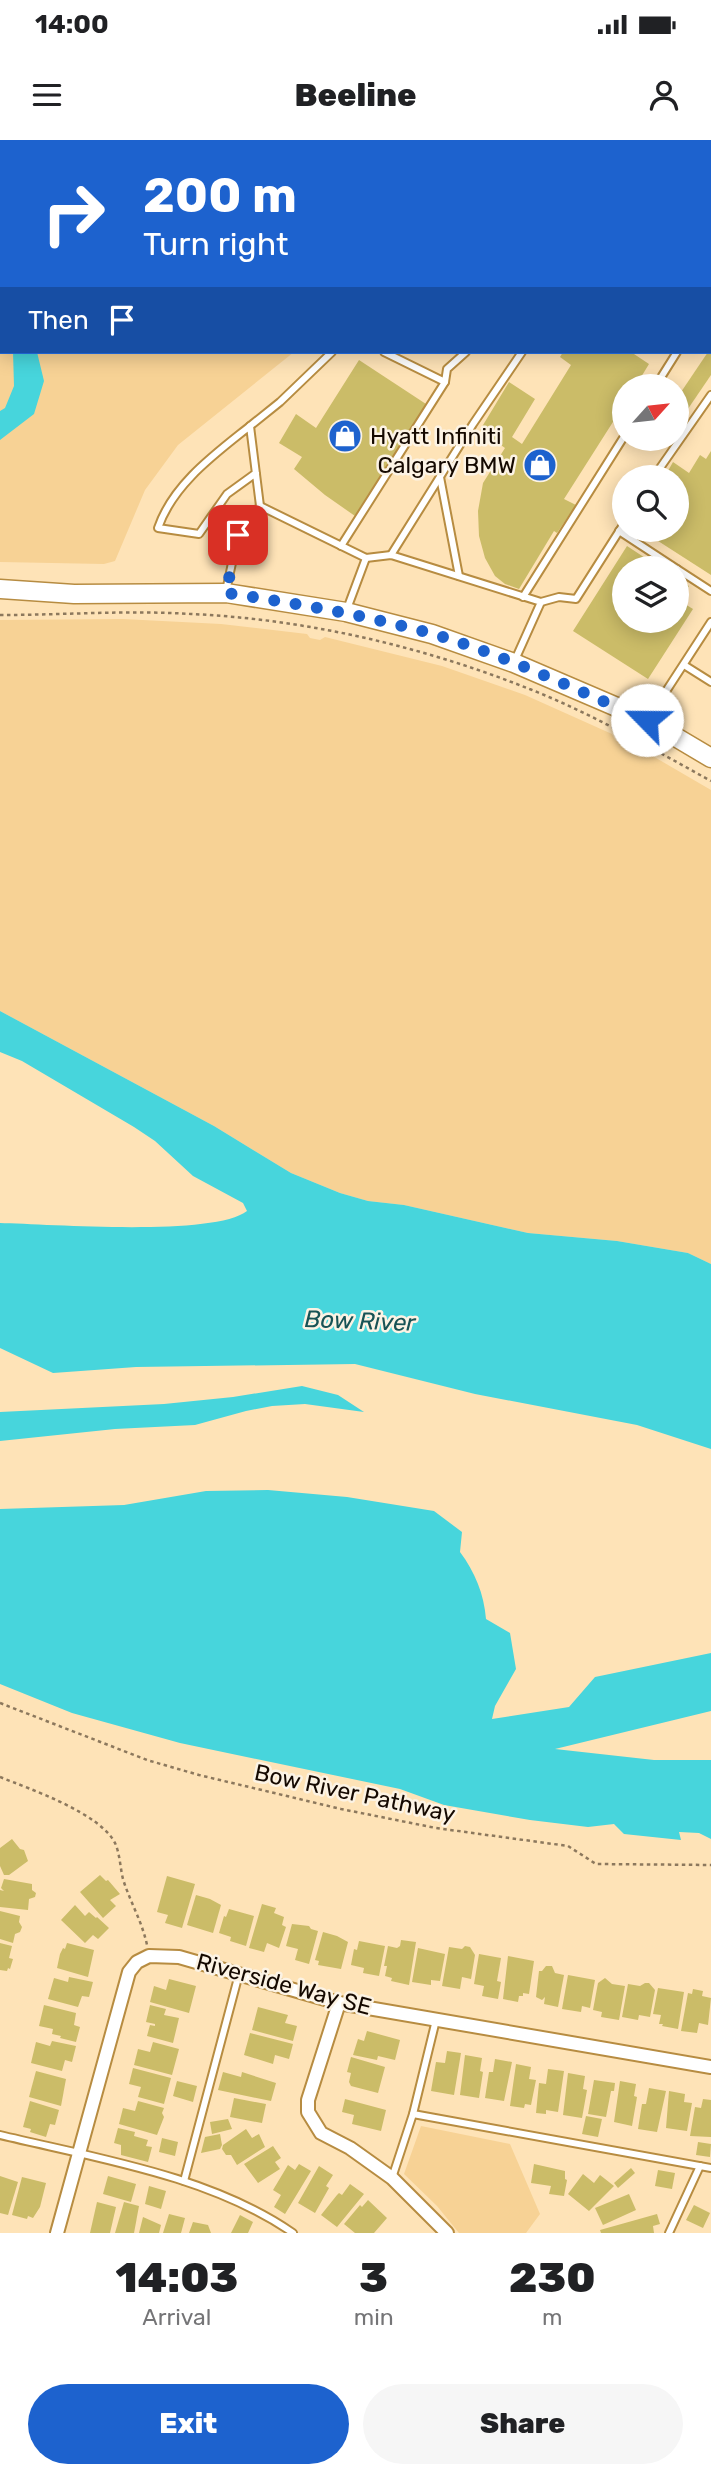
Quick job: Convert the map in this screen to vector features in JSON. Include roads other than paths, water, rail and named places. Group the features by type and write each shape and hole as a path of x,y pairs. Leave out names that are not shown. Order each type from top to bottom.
{"main road":[{"path":"0,589 74,594 226,593 346,612 432,634 514,663 647,720 711,758"}],"street":[{"name":"Riverside Way SE","path":"78,2154 129,1972 137,1962 149,1956 179,1957 339,2003 711,2067"},
{"path":"339,2003 308,2100 308,2112 321,2133 350,2148 392,2178 447,2233"},
{"path":"57,2233 78,2154"}],"lane":[{"path":"256,473 227,494 199,534 158,528 164,510 205,461 280,402 330,354"},
{"path":"388,354 445,382"},
{"path":"341,546 445,382 447,369 464,354"},
{"path":"391,555 521,354"},
{"path":"663,374 676,354"},
{"path":"662,465 711,395"},
{"path":"226,593 238,535 260,506 250,426"},
{"path":"523,597 614,452"},
{"path":"440,477 459,576"},
{"path":"260,506 366,558 391,555 541,602 559,597 576,599 612,542"},
{"path":"636,542 657,556"},
{"path":"346,612 366,558"},
{"path":"689,577 711,591"},
{"path":"514,663 541,602"},
{"path":"647,720 711,622"},
{"path":"684,664 711,682"},
{"path":"184,2181 239,1974"},
{"path":"392,2178 413,2115 436,2020"},
{"path":"413,2115 711,2168"},
{"path":"0,2135 184,2181 261,2213 293,2233"},
{"path":"669,2233 700,2166"}],"water":[{"path":"13,354 37,354 44,381 34,414 0,440 0,411 5,408 14,386"},
{"name":"Bow River","path":"0,1011 214,1126 291,1173 340,1193 528,1233 617,1241 688,1253 711,1264 711,1449 637,1425 475,1394 355,1364 136,1367 53,1373 0,1348 0,1223 167,1226 229,1219 247,1211 243,1203 193,1176 155,1141 134,1127 22,1061 0,1052"},
{"path":"302,1386 338,1395 364,1412 305,1404 272,1406 195,1425 115,1429 0,1441 0,1412 164,1404"},
{"path":"268,1490 347,1497 434,1511 462,1532 460,1552 478,1584 486,1619 510,1633 516,1669 495,1706 492,1719 569,1707 595,1677 711,1653 711,1711 555,1749 654,1760 711,1760 711,1839 699,1833 679,1832 681,1840 624,1834 614,1824 588,1827 444,1805 400,1789 180,1743 72,1713 0,1684 0,1509 124,1505 206,1491"}],"place":[{"name":"Hyatt Infiniti","path":"345,436"},
{"name":"Calgary BMW","path":"540,465"}]}
